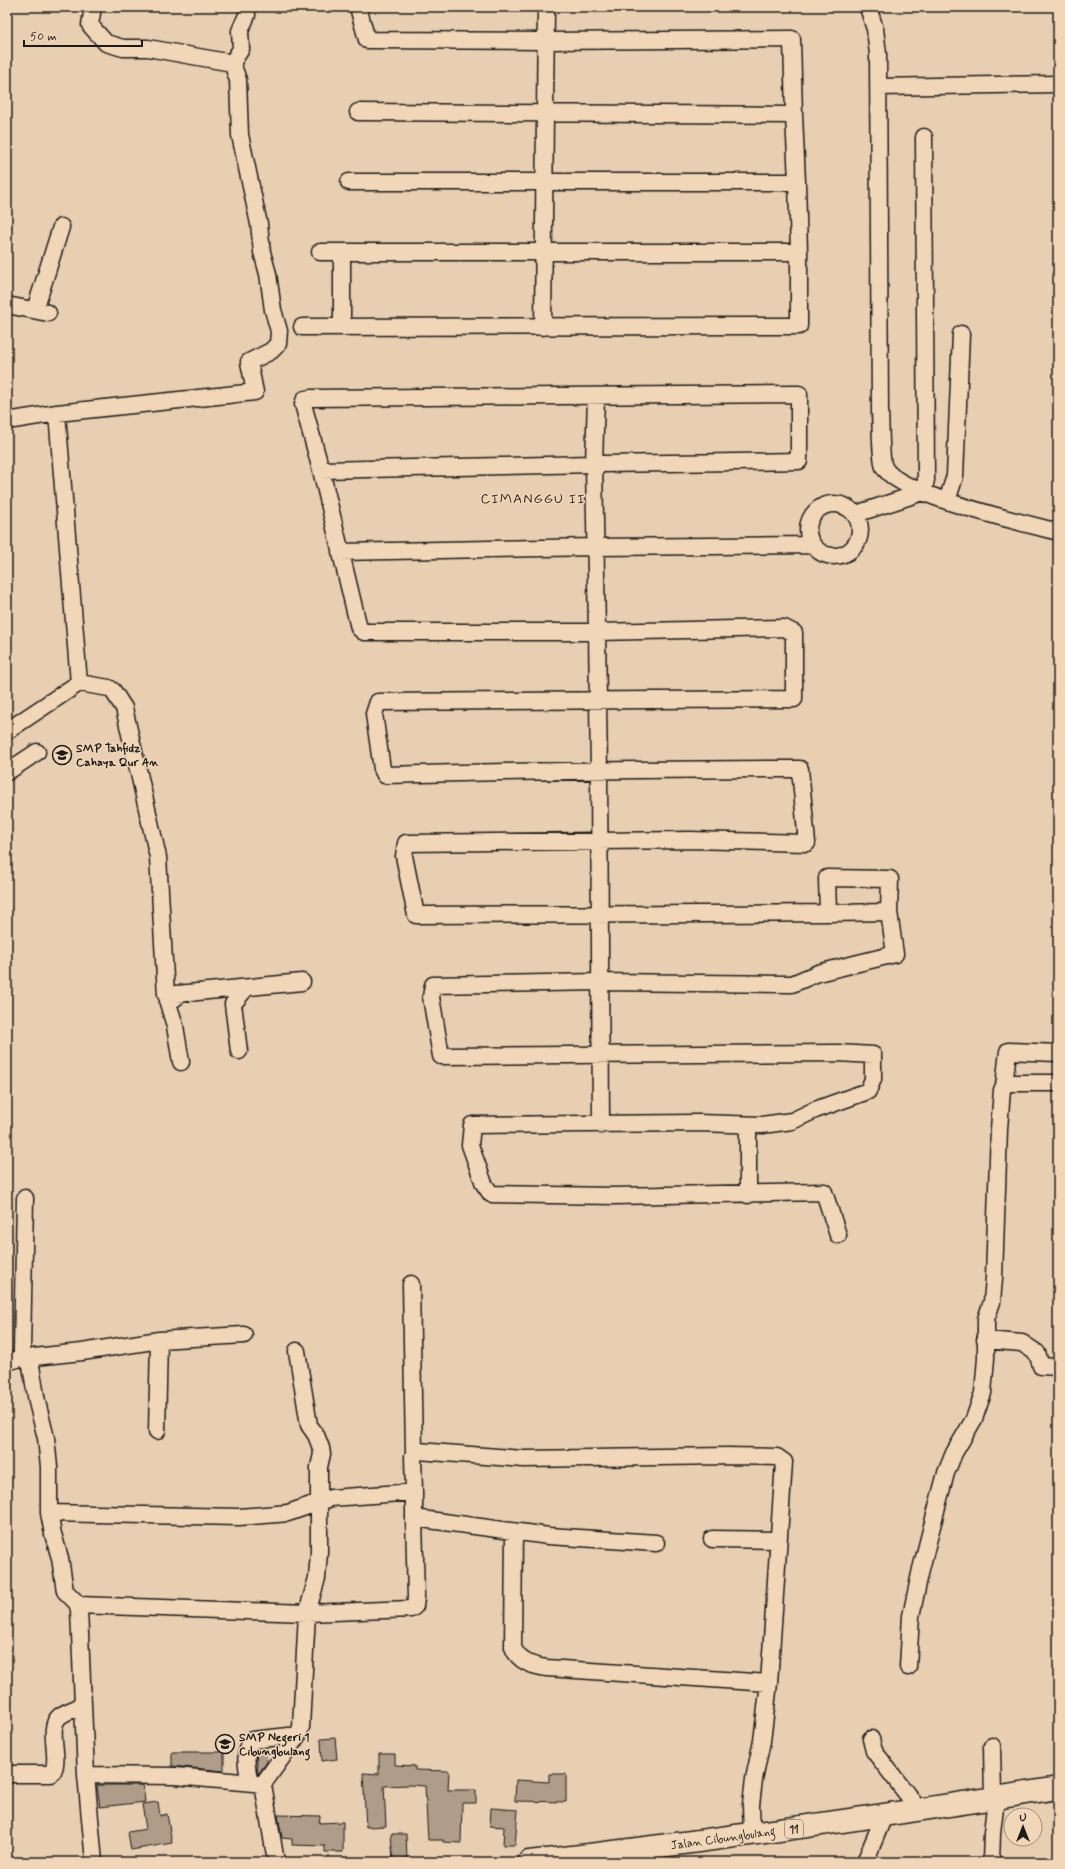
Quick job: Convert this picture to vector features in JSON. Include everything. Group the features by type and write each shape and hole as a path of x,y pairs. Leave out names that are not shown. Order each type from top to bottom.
{"highway":[{"name":"Jalan Cibungbulang","path":"529,1862 884,1816 1058,1788"}],"street":[{"path":"93,7 90,25 106,43 123,48 148,48 232,63"},
{"path":"302,327 799,326 799,252 792,39 546,41 366,40 358,7"},
{"path":"543,327 546,7"},
{"path":"868,7 875,29 878,54 880,412 883,465 894,478 923,492 947,501 1058,532"},
{"path":"232,63 241,49 240,31 247,15"},
{"path":"7,421 57,413 255,392 249,362 271,351 278,344 279,331 268,274 262,252 259,224 240,135 238,80 232,63"},
{"path":"878,86 1058,84"},
{"path":"358,112 794,115"},
{"path":"923,492 927,470 924,137"},
{"path":"349,182 797,182"},
{"path":"7,305 41,311 61,227"},
{"path":"320,252 799,252"},
{"path":"342,252 342,326"},
{"path":"947,501 955,476 961,334"},
{"path":"321,470 594,464 799,462 799,394 311,398 305,399 303,404 321,470 359,628 364,632 597,632 784,628 794,633 794,699 598,699 378,702 374,714 382,769 385,776 599,771 800,769 807,843 690,840 406,843 404,856 416,915 747,915 889,912"},
{"path":"596,396 594,464 600,840 601,1125"},
{"path":"57,413 79,684"},
{"path":"856,514 923,492"},
{"path":"826,505 842,505 856,514 860,522 860,538 856,546 850,551 835,557 819,552 812,545 808,531 809,523 812,515 818,509 826,505"},
{"path":"340,552 596,547 812,545"},
{"path":"7,731 79,684 109,688 114,691 124,708 158,857 166,995 302,982"},
{"path":"7,772 37,752"},
{"path":"828,913 827,878 890,879 889,912 895,954 818,973 792,984 601,982 433,985 431,998 441,1056 838,1053 873,1055 873,1079 868,1091 815,1110 792,1121 762,1125 698,1123 472,1125 470,1145 484,1184 491,1194 614,1196 748,1195 824,1192 838,1235"},
{"path":"239,1051 233,1004 246,988"},
{"path":"181,994 168,1003 175,1026 181,1062"},
{"path":"908,1667 909,1629 920,1570 946,1473 954,1453 974,1419 980,1404 985,1376 986,1318 992,1302 994,1278 1001,1097 1004,1086 1008,1051 1058,1054"},
{"path":"1004,1086 1009,1084 1058,1083"},
{"path":"748,1125 748,1195"},
{"path":"25,1198 22,1350 27,1360 46,1438 49,1467 49,1513 60,1558 64,1587 67,1593 78,1605 86,1775 94,1862"},
{"path":"78,1605 307,1613 407,1610 413,1608 416,1598 411,1284"},
{"path":"7,1362 159,1340 244,1335"},
{"path":"157,1431 159,1340"},
{"path":"985,1340 1022,1342 1037,1353 1041,1366 1058,1367"},
{"path":"256,1782 298,1736 302,1714 307,1613 317,1578 321,1448 316,1435 309,1425 297,1351"},
{"path":"414,1453 421,1451 524,1459 727,1456 778,1457 784,1462 769,1683 762,1741 754,1779 751,1819 752,1834"},
{"path":"49,1513 239,1517 288,1513 330,1498 414,1492"},
{"path":"414,1518 514,1532 656,1543"},
{"path":"514,1532 513,1647 516,1655 522,1660 530,1664 547,1668 769,1683"},
{"path":"712,1539 778,1540"},
{"path":"7,1774 51,1774 55,1766 54,1724 60,1716 83,1705"},
{"path":"276,1862 247,1750 248,1743 252,1740 298,1736"},
{"path":"871,1739 874,1751 919,1810"},
{"path":"991,1862 994,1798 992,1746"},
{"path":"86,1775 175,1776 256,1782"},
{"path":"865,1862 884,1816"}],"building":[{"path":"335,1738 337,1759 322,1761 321,1739"},
{"path":"172,1752 224,1752 224,1771 172,1766"},
{"path":"256,1752 266,1752 267,1762 258,1774"},
{"path":"379,1754 395,1754 395,1765 415,1766 415,1770 449,1771 448,1790 476,1790 476,1803 462,1803 461,1843 443,1842 443,1840 428,1840 425,1786 384,1786 386,1826 366,1827 363,1773 379,1774"},
{"path":"549,1774 566,1774 566,1802 515,1801 516,1780 549,1782"},
{"path":"97,1785 143,1785 145,1802 100,1807"},
{"path":"158,1802 160,1816 167,1814 172,1843 131,1850 128,1832 146,1829 142,1804"},
{"path":"491,1808 518,1810 515,1845 503,1845 504,1827 490,1826"},
{"path":"278,1815 320,1816 319,1823 343,1822 343,1852 325,1852 325,1846 292,1845 292,1839 282,1838"},
{"path":"391,1834 406,1834 407,1859 393,1860"}],"place":[{"name":"SMP Tahfidz Cahaya Qur An","path":"62,755"},
{"name":"SMP Negeri 1 Cibungbulang","path":"225,1744"}],"district":[{"name":"CIMANGGU II","path":"533,498"}]}
